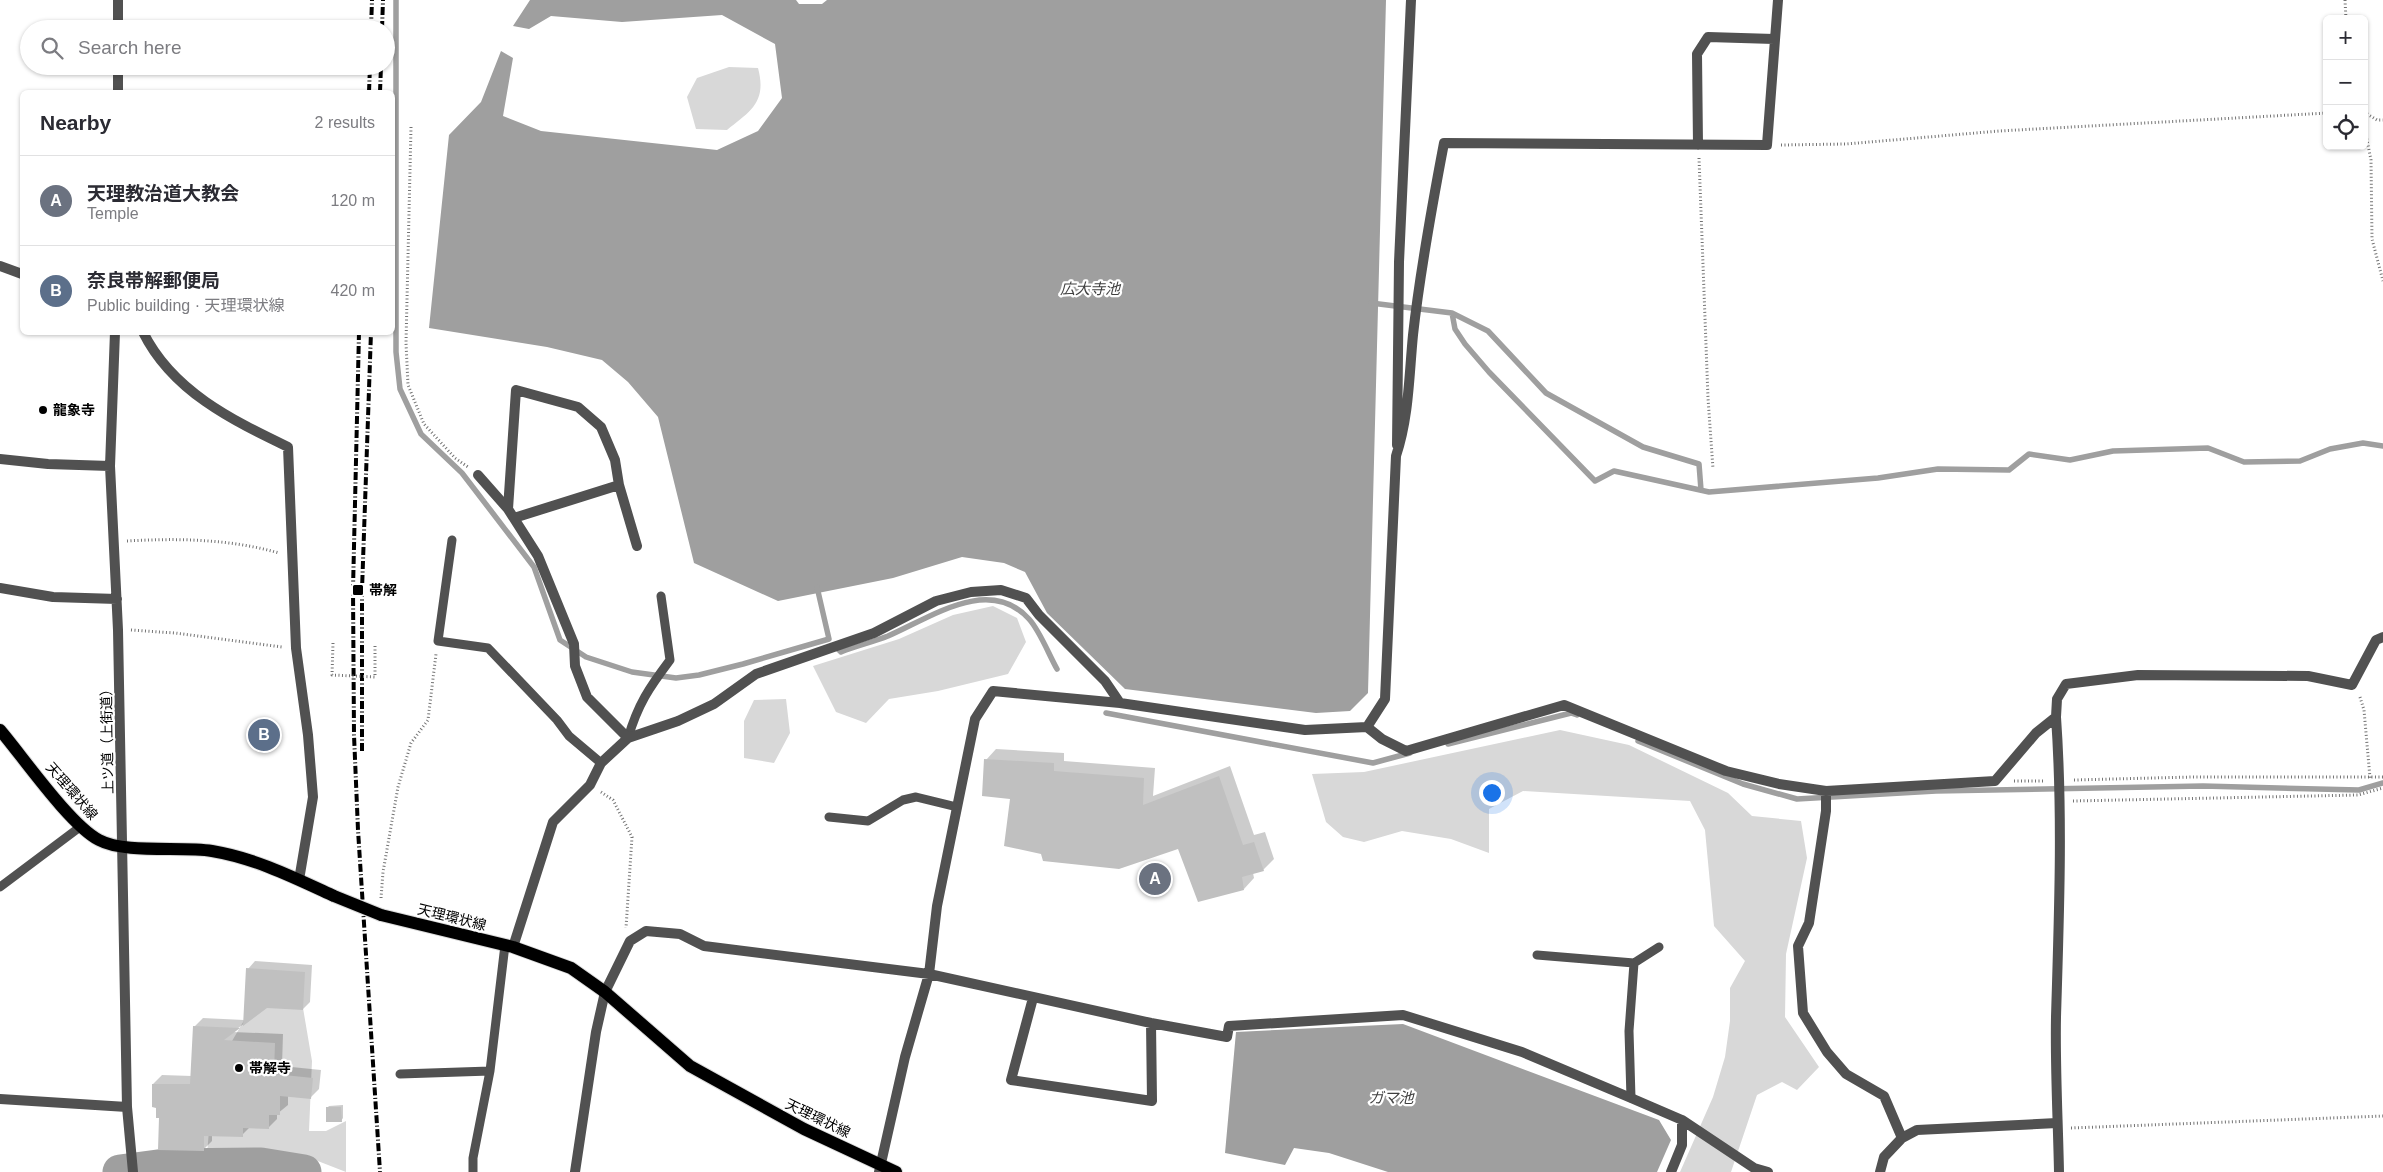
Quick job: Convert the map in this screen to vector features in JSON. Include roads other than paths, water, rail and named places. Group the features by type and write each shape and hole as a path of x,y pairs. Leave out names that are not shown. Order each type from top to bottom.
{"main road":[{"name":"天理環状線","path":"0,730 80,827 100,841 123,846 212,851 241,857 380,915 509,946 571,968 606,992 690,1066 879,1169 896,1172"}],"street":[{"path":"118,0 118,20"},
{"path":"1366,727 1385,699 1396,456 1399,262 1411,0"},
{"path":"1396,456 1405,430 1413,334 1428,224 1444,142 1767,145 1778,0"},
{"path":"1698,145 1696,54 1708,38 1774,39"},
{"path":"118,75 118,90"},
{"path":"0,266 20,273"},
{"name":"上ツ道（上街道）","path":"115,335 110,466 118,630 127,1107 133,1172"},
{"path":"145,335 170,372 202,401 243,425 288,447 296,648 308,735 313,797 299,880"},
{"path":"508,509 516,390 578,407 601,427 615,460 619,485 637,546"},
{"path":"0,459 48,464 110,466"},
{"path":"478,475 508,509 538,556 574,644 575,666 587,697 628,738"},
{"path":"514,518 619,485"},
{"path":"0,588 53,597 117,599"},
{"path":"509,946 553,822 590,785 602,763 628,738 678,721 714,704 756,674 874,633 936,601 971,592 1001,590 1026,598 1104,681 1120,703"},
{"path":"2059,1172 2057,1126 2060,781 2056,717 2058,698 2066,684 2138,675 2308,676 2352,685 2376,640 2383,637"},
{"path":"879,1169 905,1057 929,974 937,906 975,719 993,691 1120,703 1305,730 1366,727 1382,739 1406,751 1564,705 1726,771 1826,794 1995,782 2036,733 2056,717"},
{"path":"1826,794 1826,811 1809,923 1798,946 1803,1013 1827,1052 1846,1074 1884,1096 1902,1138"},
{"path":"575,1172 596,1032 606,992 630,941 646,931 680,934 704,946 929,974 1032,998 1227,1037 1229,1026 1403,1015 1522,1052 1631,1098 1682,1120 1753,1170 1768,1172"},
{"path":"1032,998 1011,1080 1152,1101 1151,1023"},
{"path":"0,1099 127,1107"},
{"path":"1671,1172 1682,1145 1682,1120"},
{"path":"1880,1172 1884,1157 1902,1138 1917,1130 2057,1126"}],"lane":[{"path":"452,540 438,641 488,648 557,720 569,736 602,763"},
{"path":"628,738 636,710 650,685 670,660 661,596"},
{"path":"828,817 868,821 903,800 916,797 957,808"},
{"path":"0,887 80,827"},
{"path":"473,1172 473,1158 490,1071 509,946"},
{"path":"1537,955 1634,963 1660,947"},
{"path":"1631,1098 1629,1031 1634,963"},
{"path":"400,1074 490,1071"}],"water":[{"name":"広大寺池","path":"530,0 796,0 799,4 822,4 827,0 1386,0 1368,693 1350,711 1316,713 1125,689 1047,613 1025,572 1004,563 962,557 893,578 778,601 694,563 658,417 628,382 602,360 547,347 429,328 449,135 481,102 501,51 513,58 503,116 541,131 717,150 758,131 782,98 775,44 722,15 622,22 551,16 529,29 513,26"},
{"name":"ガマ池","path":"1403,1024 1659,1120 1671,1140 1657,1172 1388,1172 1329,1153 1294,1148 1285,1165 1225,1153 1236,1032"}],"waterway":[{"path":"396,0 396,352 400,389 421,434 462,473 534,567 560,640 586,657 632,672 676,678 699,675 829,639 817,587"},
{"path":"1371,303 1452,313 1488,331 1546,393 1643,447 1699,464 1701,490"},
{"path":"1452,313 1455,329 1465,344 1489,372 1595,481 1614,471 1709,492 1878,478 1938,469 2009,470 2029,454 2070,460 2113,451 2208,448 2244,462 2300,461 2330,449 2363,443 2383,446"},
{"path":"835,646 841,652 888,636 959,604 978,600 996,601 1013,606 1029,619 1041,636 1057,669"},
{"path":"1106,713 1373,763 1410,753"},
{"path":"1448,744 1571,713 1577,715"},
{"path":"1638,741 1743,784 1797,799 1936,791 2203,786 2359,790 2383,783"},
{"path":"120,1172 165,1166 261,1165 304,1172"}],"railway":[{"path":"371,20 372,0"},
{"path":"382,20 383,0"},
{"path":"369,90 370,75"},
{"path":"380,90 381,75"},
{"path":"359,335 353,589 354,735 358,830 380,1172"},
{"path":"362,751 362,590 371,335"}],"place":[{"name":"龍象寺","path":"43,410"},
{"name":"帯解","path":"358,590"},
{"name":"奈良帯解郵便局","path":"264,735"},
{"name":"天理教治道大教会","path":"1155,879"},
{"name":"帯解寺","path":"239,1068"}]}
